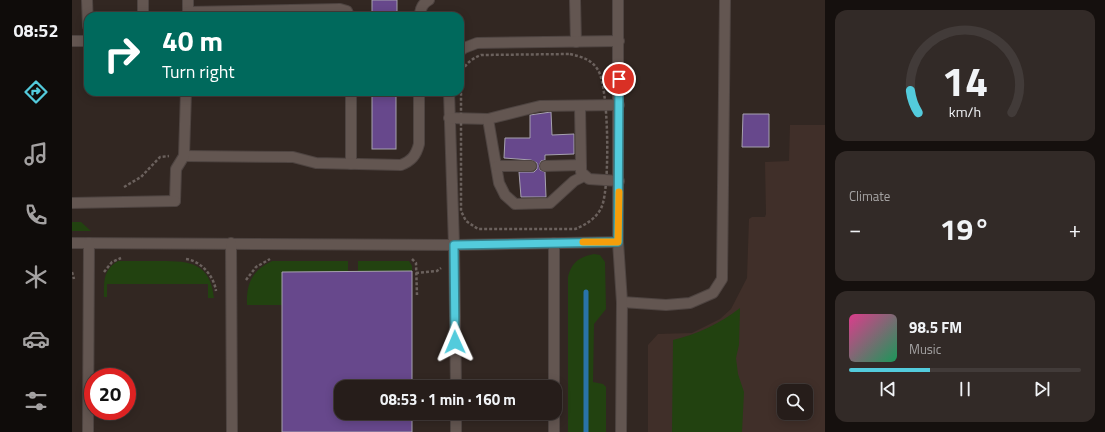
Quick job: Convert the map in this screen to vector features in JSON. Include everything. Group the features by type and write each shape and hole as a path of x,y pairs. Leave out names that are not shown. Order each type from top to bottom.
{"street":[{"path":"87,0 87,12"},
{"path":"143,0 143,12"},
{"path":"188,0 188,12"},
{"path":"420,12 429,0"},
{"path":"575,0 576,42"},
{"path":"618,0 618,242 622,302 621,432"},
{"path":"622,302 666,305 690,303 713,293 722,278 725,0"},
{"path":"249,12 340,9 347,12"},
{"path":"72,41 84,41"},
{"path":"464,48 477,43 619,41"},
{"path":"72,203 175,201 176,169 184,156 186,96"},
{"path":"351,96 352,164"},
{"path":"184,156 293,158 316,163 401,166 410,161 417,152 419,144 419,96"},
{"path":"449,96 454,245 456,380"},
{"path":"449,118 488,119 540,106 580,107 619,105"},
{"path":"580,107 581,172 589,179 619,181"},
{"path":"488,119 502,189 505,195 515,204 550,203 574,181 584,176"},
{"path":"545,166 581,165"},
{"path":"497,166 531,166"},
{"path":"72,243 454,245 618,242"},
{"path":"88,432 89,243"},
{"path":"231,243 232,432"},
{"path":"554,243 554,380"},
{"path":"456,420 456,432"},
{"path":"554,420 554,432"}],"path":[{"path":"461,96 461,210 466,221 478,229 568,229 582,226 594,218 602,207 607,181 605,105 602,78 593,64 585,58 570,54 481,55 469,62 464,70"},
{"path":"122,188 141,177 160,157 184,156"},
{"path":"102,276 107,267 116,259 129,258"},
{"path":"185,258 195,261 203,268 215,284 217,296"},
{"path":"245,284 256,267 262,262 273,258"},
{"path":"412,259 416,263 417,295"},
{"path":"416,272 437,271 443,266 454,266"}],"shaded area":[{"path":"790,125 825,125 825,432 648,432 648,345 658,334 692,333 720,319 731,309 747,278 749,219 752,217 765,217 766,214 765,162 789,161"}],"green space":[{"path":"72,222 81,222 91,231 72,231"},
{"path":"594,254 600,255 605,262 606,309 594,324 593,382 603,384 606,387 606,432 568,432 568,277 577,261"},
{"path":"118,261 172,261 190,263 197,266 208,277 212,286 214,298 208,298 208,284 107,284 107,297 104,297 105,276 109,268"},
{"path":"272,261 348,261 348,272 282,272 282,305 247,305 249,284 252,278 255,273"},
{"path":"358,261 409,261 412,266 412,271 358,271"},
{"path":"740,308 739,345 736,358 738,374 744,392 742,432 672,432 673,340 708,328"}],"building":[{"path":"372,0 397,0 397,12 372,12"},
{"path":"372,96 396,96 396,149 372,149"},
{"path":"551,112 552,135 574,134 574,154 545,155 545,160 541,161 539,166 540,170 545,172 546,197 521,197 519,172 534,172 537,169 537,163 531,160 504,158 505,138 530,138 530,115"},
{"path":"743,114 769,114 769,147 742,147"},
{"path":"412,271 412,380 334,380 334,420 412,420 412,432 282,432 282,272"}],"waterway":[{"path":"586,292 586,432"}],"slow traffic":[{"path":"583,242 618,242 619,192"}],"route":[{"path":"455,342 454,245 618,242 619,79"}]}
